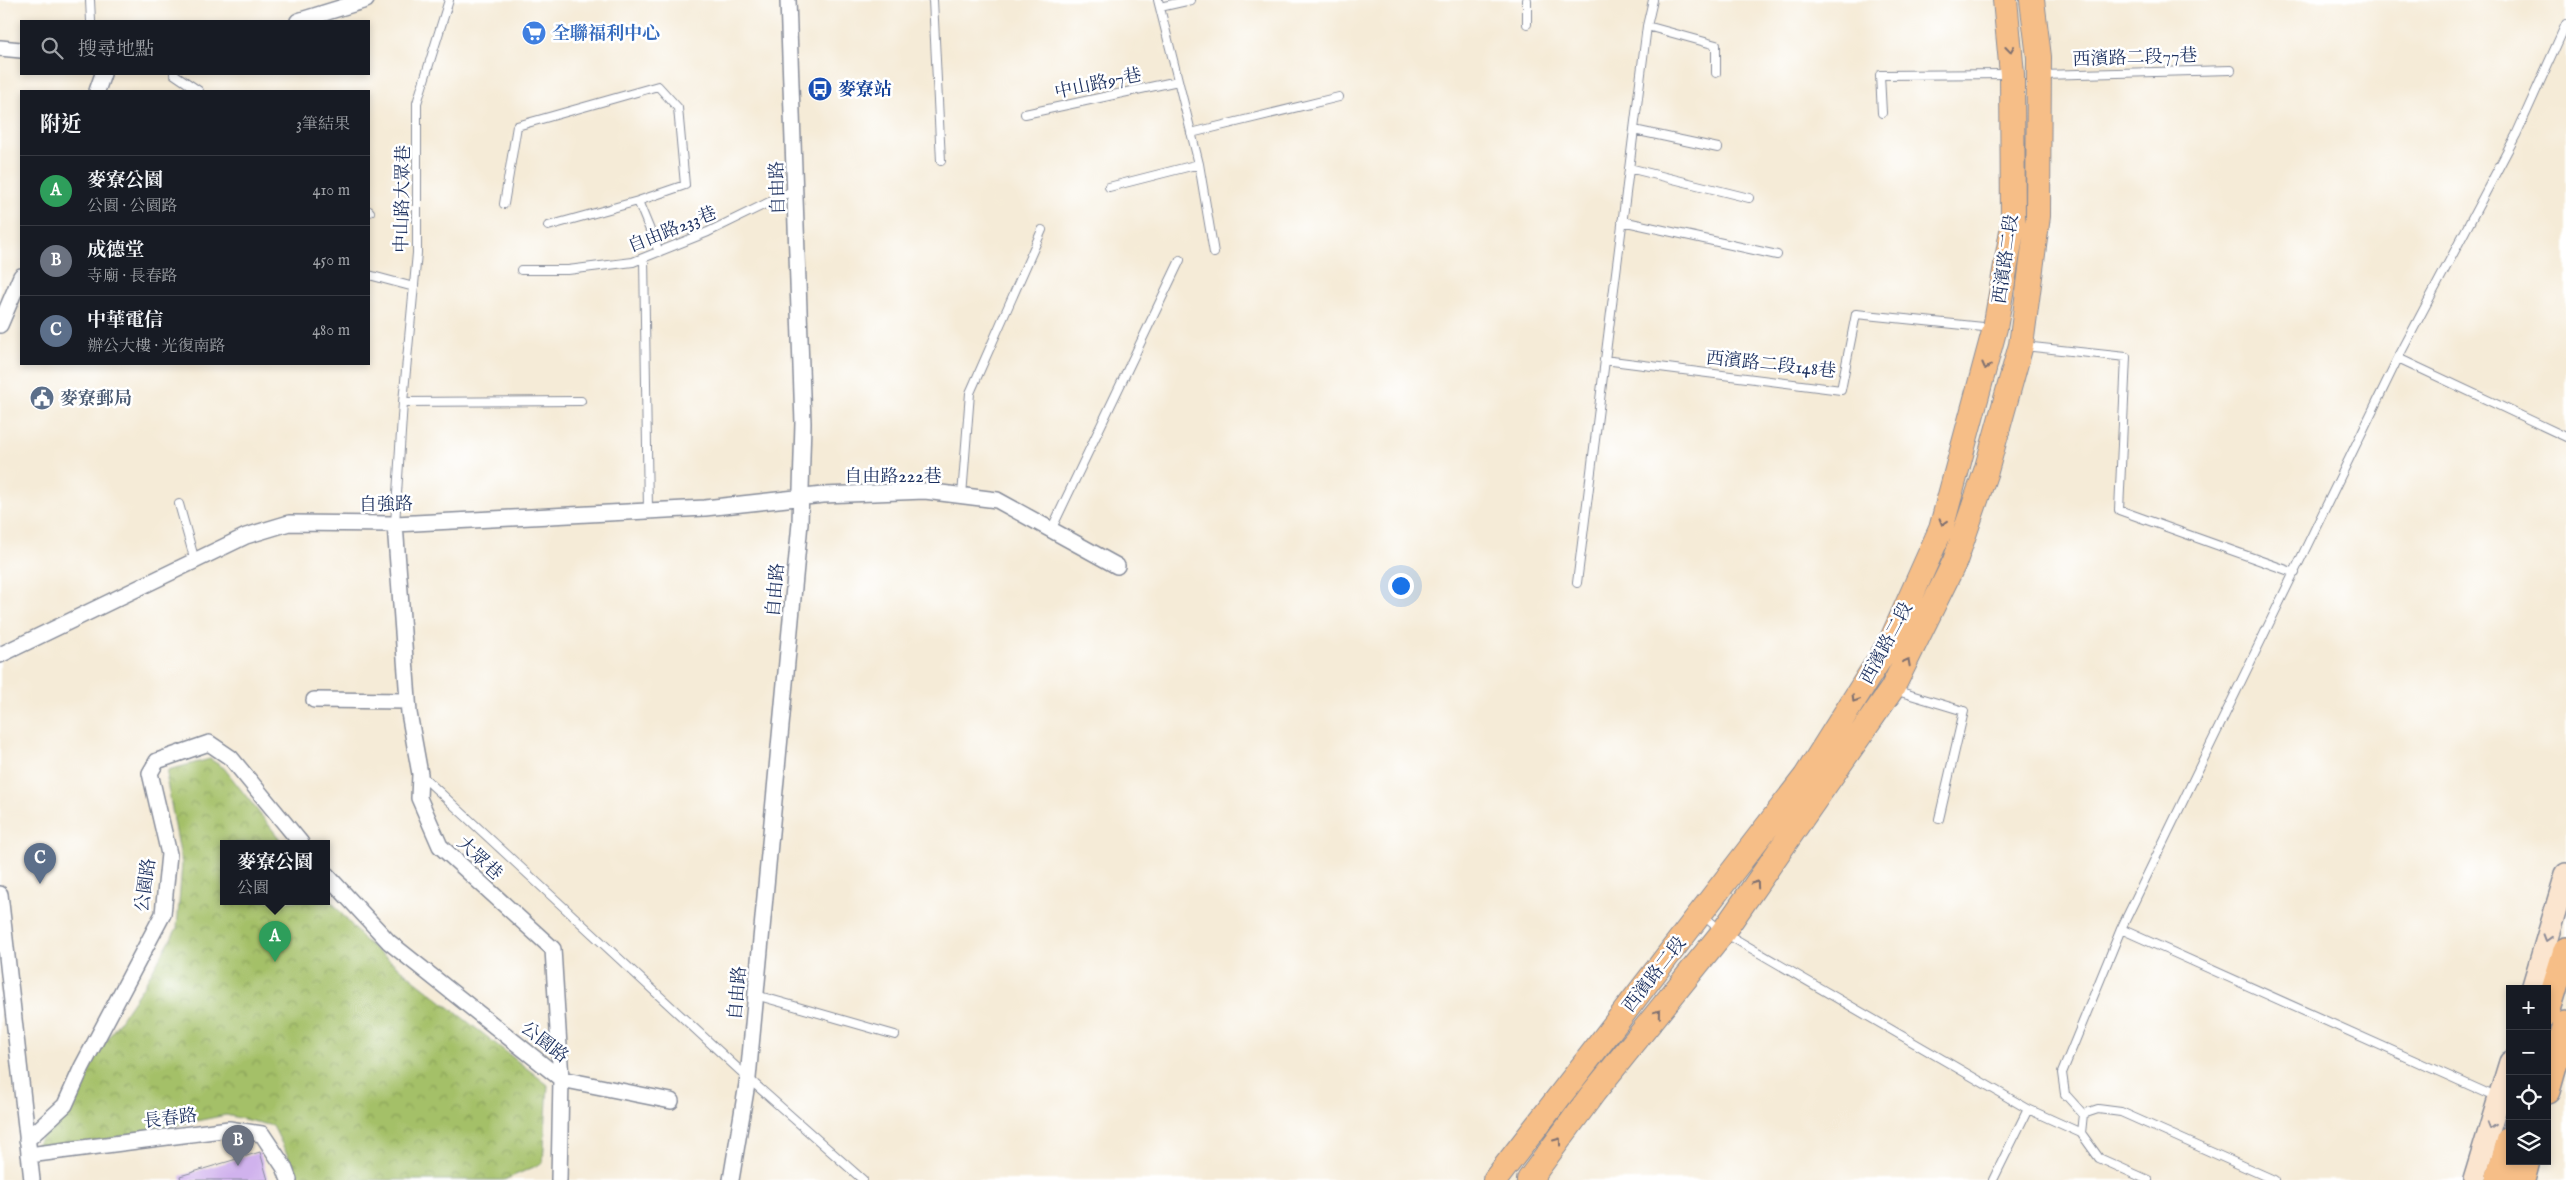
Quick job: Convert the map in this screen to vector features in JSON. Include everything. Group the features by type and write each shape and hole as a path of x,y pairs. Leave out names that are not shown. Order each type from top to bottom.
{"highway":[{"path":"2551,1000 2566,950"},
{"path":"2551,1076 2566,1024"},
{"path":"2498,1180 2506,1153"},
{"path":"2522,1180 2527,1165"}],"main road":[{"name":"西濱路二段","path":"1495,1180 1806,776 1891,641 1941,529 1995,328 2013,226 2012,74 2005,0"},
{"name":"西濱路二段","path":"1529,1180 1594,1092 1723,932 1892,689 1955,561 1986,471 2021,346 2038,216 2039,75 2032,0"},
{"path":"2533,985 2566,874"},
{"path":"2474,1180 2506,1075"}],"street":[{"path":"301,20 366,0"},
{"name":"自由路","path":"731,1180 748,1078 802,498 803,423 788,0"},
{"path":"0,48 20,50"},
{"path":"97,90 103,75"},
{"path":"0,324 20,280"},
{"name":"自由路222巷","path":"802,498 925,491 996,500 1117,566"},
{"name":"自強路","path":"0,655 246,536 289,523 395,524 705,508 802,498"},
{"name":"大眾巷","path":"395,524 408,701 420,774 419,798 440,846 553,949 561,1079"},
{"path":"314,700 408,701"},
{"name":"公園路","path":"28,1147 66,1106 82,1067 163,914 169,854 150,773 157,761 209,743 232,758 299,840"},
{"name":"公園路","path":"330,878 389,942 561,1079"},
{"path":"0,894 32,1180"},
{"path":"559,1180 561,1079 671,1101"},
{"name":"長春路","path":"28,1147 229,1129 262,1134 284,1167 289,1180"}],"lane":[{"path":"90,0 91,20"},
{"name":"中山路大眾巷","path":"395,524 403,402 417,253 417,103 449,0"},
{"path":"933,0 941,161"},
{"path":"1191,0 1159,4 1199,164 1214,253"},
{"path":"1527,0 1527,24"},
{"path":"1577,583 1647,26 1653,0"},
{"path":"2081,1133 2083,1114 2065,1094 2062,1073 2121,929 2398,358 2516,135 2566,24"},
{"path":"1647,26 1716,45 1716,73"},
{"name":"西濱路二段77巷","path":"2039,75 2231,70"},
{"path":"1882,113 1880,75 2012,74"},
{"path":"175,75 198,90"},
{"name":"中山路97巷","path":"1025,114 1178,80"},
{"path":"504,204 517,126 658,86 678,108 685,185 548,226"},
{"path":"1191,133 1339,97"},
{"path":"1634,130 1718,148"},
{"path":"1109,187 1199,164"},
{"path":"1629,168 1749,198"},
{"name":"自由路233巷","path":"521,270 568,270 632,262 708,232 796,189"},
{"path":"638,200 659,252"},
{"path":"1622,221 1777,256"},
{"path":"962,496 970,393 1042,230"},
{"path":"644,258 648,510"},
{"path":"1051,530 1180,260"},
{"path":"370,275 414,287"},
{"name":"西濱路二段148巷","path":"1604,360 1841,390 1856,314 1995,328"},
{"path":"2021,346 2126,357 2119,510 2295,573"},
{"path":"2398,358 2566,437"},
{"path":"403,402 581,401"},
{"path":"179,504 195,561"},
{"path":"1892,689 1964,711 1938,818"},
{"path":"420,774 748,1078 863,1180"},
{"path":"1701,914 1723,932 2028,1109 2081,1133 2099,1158 2148,1180"},
{"path":"2121,929 2499,1099"},
{"path":"756,995 895,1035"},
{"path":"1993,1180 2028,1109"},
{"path":"2083,1114 2098,1109 2121,1112 2274,1180"}],"green space":[{"path":"210,759 224,768 281,840 220,840 220,905 330,905 330,900 364,940 548,1085 543,1163 504,1180 300,1180 273,1126 226,1115 29,1155 144,985 177,928 182,864 167,782 168,770"}],"building":[{"path":"260,1152 268,1180 181,1180 180,1176"}],"place":[{"name":"全聯福利中心","path":"534,33"},
{"name":"麥寮站","path":"820,89"},
{"name":"麥寮郵局","path":"42,398"},
{"name":"中華電信","path":"40,884"},
{"name":"麥寮公園","path":"275,962"},
{"name":"成德堂","path":"238,1166"}]}
